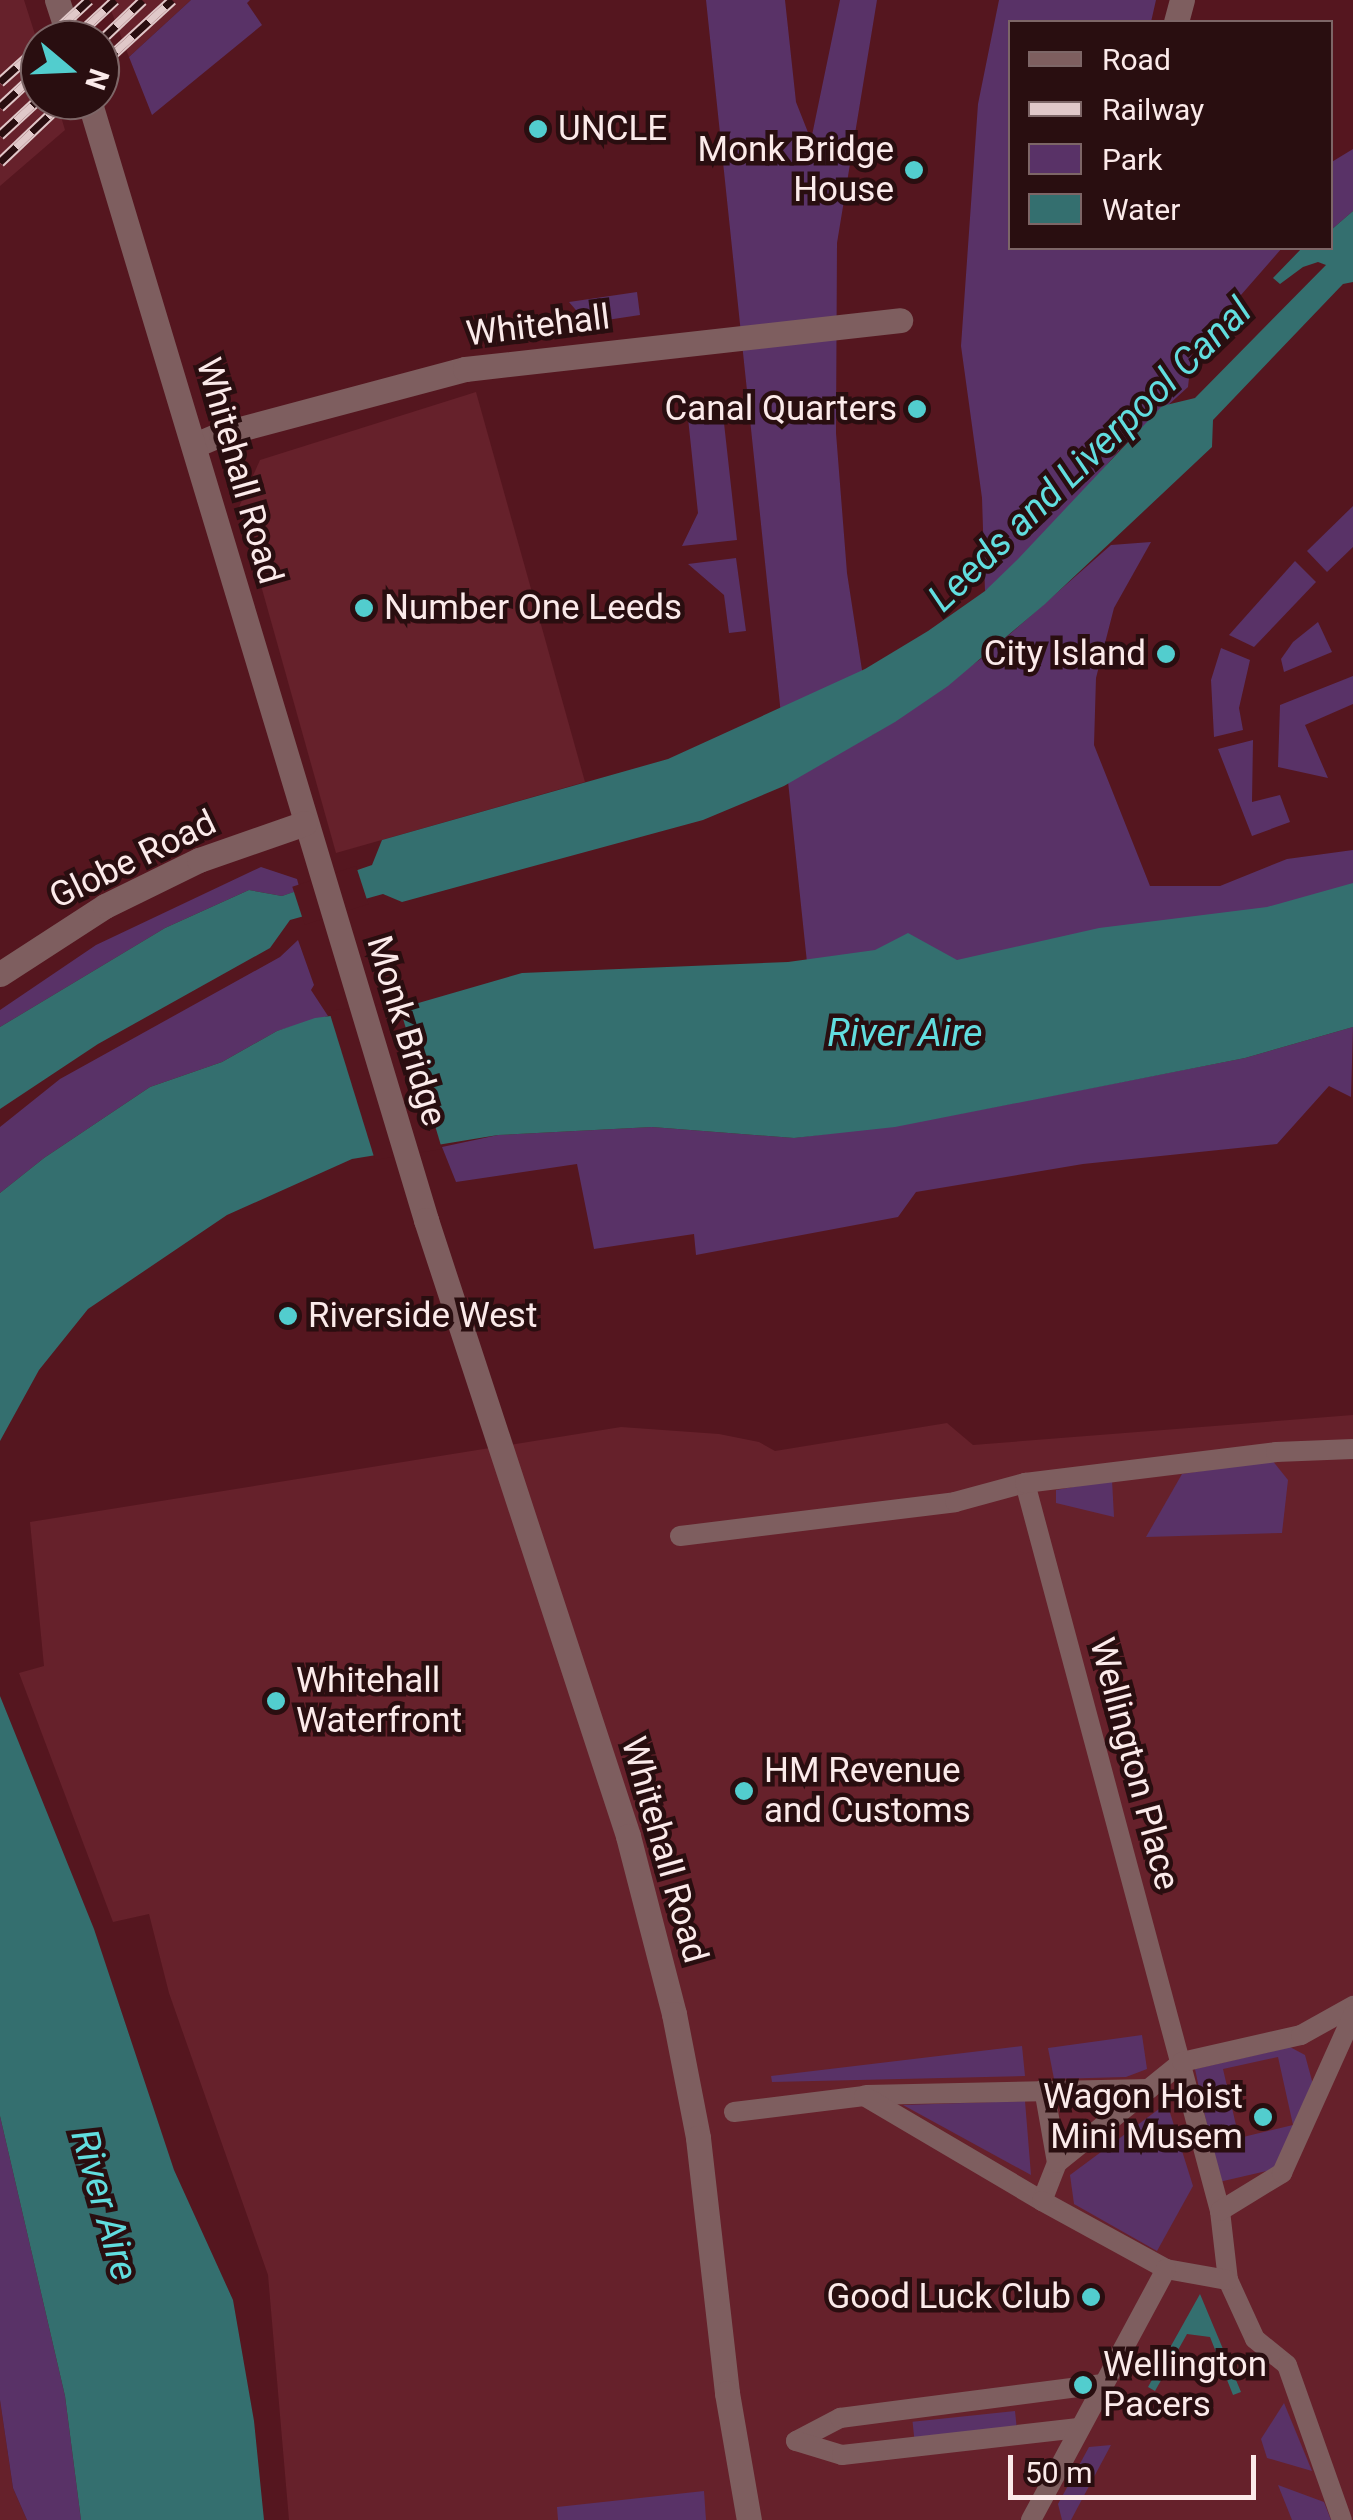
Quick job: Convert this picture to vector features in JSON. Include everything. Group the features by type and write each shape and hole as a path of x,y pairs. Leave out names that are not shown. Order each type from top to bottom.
{"street":[{"name":"Whitehall Road","path":"94,120 318,863"},
{"name":"Whitehall","path":"195,445 221,434 465,369 900,320"},
{"name":"Globe Road","path":"0,974 105,906 199,860 305,824"},
{"name":"Monk Bridge","path":"318,863 426,1220"},
{"name":"Whitehall Road","path":"426,1220 628,1836 674,2014 698,2138 727,2394 749,2520"},
{"path":"680,1536 955,1502 1024,1483 1276,1452 1353,1449"},
{"name":"Wellington Place","path":"1024,1483 1182,2062 1220,2211 1228,2280 1256,2339 1286,2366 1342,2520"},
{"path":"1056,2163 1182,2062 1302,2035 1353,2006"},
{"path":"1220,2211 1282,2173 1353,2014"},
{"path":"1042,2201 1056,2163 1044,2089"},
{"path":"734,2112 864,2096 1149,2089"},
{"path":"864,2096 1166,2269 1228,2280"},
{"path":"1031,2520 1166,2269"},
{"path":"1078,2428 842,2456 796,2441 840,2418 1101,2384"}],"shaded area":[{"path":"0,0 24,0 30,20 20,20 20,120 62,120 65,130 0,186"},
{"path":"107,0 191,0 129,57 120,34 120,20 115,20"},
{"path":"476,392 585,782 336,853 239,507 260,460"},
{"path":"1353,1415 1353,2520 289,2520 268,2275 169,1993 149,1914 113,1922 19,1673 44,1666 30,1522 621,1427 719,1434 759,1442 775,1451 947,1423 973,1445"},
{"path":"0,2400 13,2488 27,2520 0,2520"}],"green space":[{"path":"191,0 250,0 247,3 262,25 152,115 129,57"},
{"path":"706,0 785,0 796,102 811,140 840,0 877,0 837,243 836,433 847,573 872,735 985,656 1111,545 1151,542 1114,608 1096,678 1094,745 1150,886 1220,886 1287,859 1353,850 1353,895 911,1123 1245,1058 1353,1027 1351,1097 1329,1086 1277,1144 1083,1164 916,1192 898,1217 696,1255 694,1234 594,1249 577,1164 456,1182 442,1147 498,1135 652,1127 794,1138 825,1134"},
{"path":"999,0 1156,0 1151,20 1008,20 1008,250 1280,250 1192,351 1188,387 1122,447 1026,560 985,591 982,498 961,346 978,104"},
{"path":"1353,149 1353,211 1333,228 1333,161"},
{"path":"637,292 640,315 587,323 569,302"},
{"path":"723,414 737,540 682,546 698,513 688,418"},
{"path":"1353,506 1353,547 1327,572 1307,551"},
{"path":"736,558 746,631 729,633 724,595 688,564"},
{"path":"1295,561 1316,582 1254,647 1229,635"},
{"path":"1318,622 1332,652 1284,672 1281,659 1293,642"},
{"path":"1221,648 1250,660 1239,708 1243,730 1214,737 1211,680"},
{"path":"1353,676 1353,704 1305,725 1328,778 1278,767 1280,705"},
{"path":"1253,740 1252,802 1280,795 1290,822 1252,836 1218,749"},
{"path":"261,867 297,879 300,890 282,896 249,890 165,928 0,1027 0,1010 96,945"},
{"path":"298,940 314,985 311,990 328,1016 277,1031 222,1062 150,1087 44,1158 0,1193 0,1127 60,1079 280,957"},
{"path":"1272,1460 1288,1480 1282,1533 1146,1537 1182,1474"},
{"path":"1112,1480 1114,1517 1056,1503 1056,1490"},
{"path":"1142,2035 1147,2069 1126,2077 1054,2079 1048,2048"},
{"path":"1022,2046 1025,2076 772,2082 771,2076"},
{"path":"1290,2047 1305,2055 1314,2088 1275,2169 1219,2182 1195,2069","holes":["1278,2057 1293,2125 1239,2138 1223,2069"]},
{"path":"1025,2101 1031,2175 903,2105"},
{"path":"1167,2103 1193,2186 1157,2251 1074,2204 1070,2175"},
{"path":"0,2116 65,2396 81,2520 27,2520 13,2488 0,2400"},
{"path":"1284,2403 1312,2471 1267,2458 1261,2439"},
{"path":"1015,2411 1017,2429 914,2440 913,2422"},
{"path":"1111,2445 1071,2520 1062,2520 1058,2504 1089,2447"},
{"path":"1278,2485 1324,2502 1331,2520 1292,2520"},
{"path":"704,2491 706,2520 558,2520 557,2507"}],"water":[{"path":"1353,211 1353,282 1343,284 1213,420 1212,447 1045,604 948,686 895,722 784,786 703,820 402,902 383,894 290,920 270,948 98,1044 0,1109 0,1027 165,928 249,890 282,896 372,865 382,840 668,759 865,669 928,631 985,591 1162,406 1195,398 1326,265 1318,262 1303,267 1280,284 1273,278 1300,250 1333,250 1333,228"},
{"name":"River Aire","path":"1353,883 1353,1027 1245,1058 895,1127 794,1138 652,1127 498,1135 352,1159 227,1215 88,1309 39,1370 0,1441 0,1193 44,1158 150,1087 222,1062 277,1031 315,1018 408,1006 522,973 788,962 875,950 908,933 957,960 1099,928 1267,907"},
{"name":"River Aire","path":"0,1696 94,1929 174,2170 233,2300 254,2421 264,2520 81,2520 65,2396 0,2116"},
{"path":"1200,2294 1241,2392 1233,2395 1210,2337 1187,2334 1155,2391 1148,2387"}],"pier":[{"path":"356,866 368,904 305,925 292,887"},
{"path":"398,1002 442,1149 375,1160 329,1011"}],"railway":[{"path":"68,20 89,0"},
{"path":"94,20 115,0"},
{"path":"120,22 143,0"},
{"path":"120,48 172,0"},
{"path":"0,82 20,64"},
{"path":"0,107 20,88"},
{"path":"0,135 20,116"},
{"path":"0,162 44,120"}],"place":[{"name":"UNCLE","path":"538,129"},
{"name":"Monk Bridge House","path":"914,170"},
{"name":"Canal Quarters","path":"917,409"},
{"name":"Number One Leeds","path":"364,608"},
{"name":"City Island","path":"1166,654"},
{"name":"Riverside West","path":"288,1316"},
{"name":"Whitehall Waterfront","path":"276,1701"},
{"name":"HM Revenue and Customs","path":"744,1791"},
{"name":"Wagon Hoist Mini Musem","path":"1263,2117"},
{"name":"Good Luck Club","path":"1091,2297"},
{"name":"Wellington Pacers","path":"1083,2385"}],"water label":[{"name":"Leeds and Liverpool Canal","path":"1090,455"}]}
